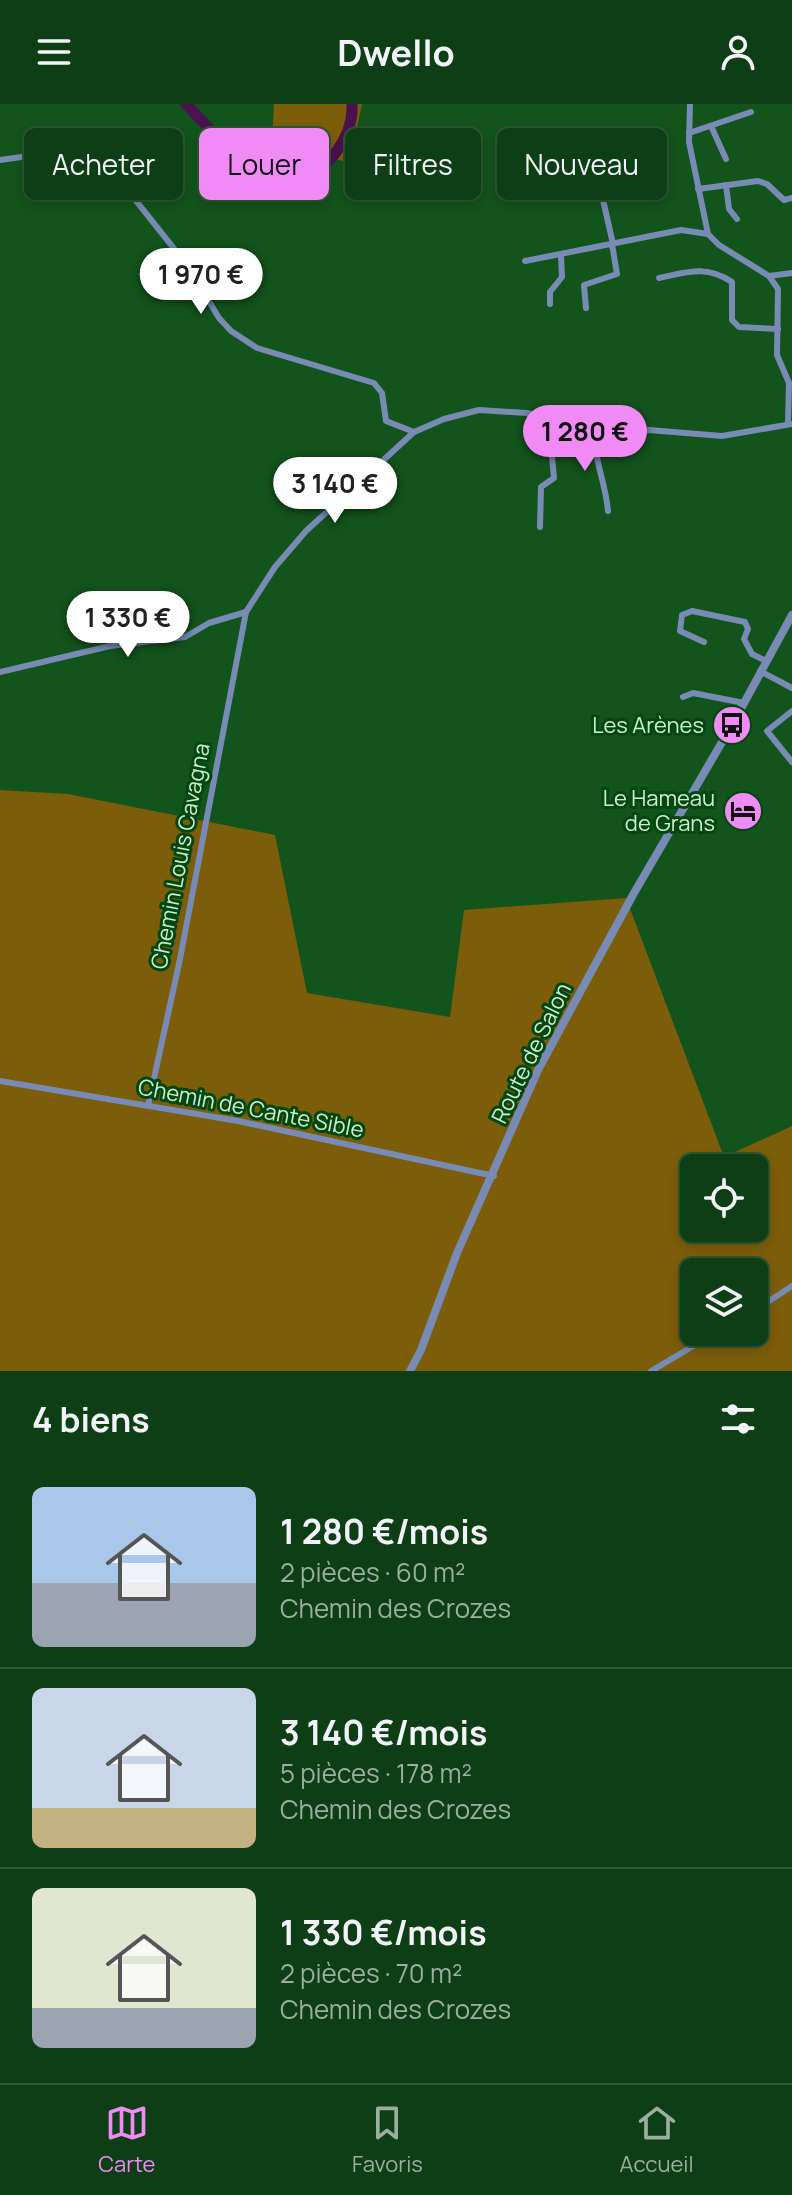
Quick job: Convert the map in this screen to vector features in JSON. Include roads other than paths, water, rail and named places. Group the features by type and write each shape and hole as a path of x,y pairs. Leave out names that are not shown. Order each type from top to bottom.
{"street":[{"path":"0,672 110,646 185,637 209,623 246,612 275,567 306,531 414,432 467,412 530,414 614,438 649,430 722,436 790,424 789,383 777,355 778,289 769,276 719,245 708,234 689,133 690,104"},
{"path":"689,133 751,112"},
{"path":"711,126 726,159"},
{"path":"0,160 64,151 114,173 187,265 219,318 231,331 257,348 374,383 382,393 386,421 414,432"},
{"path":"698,189 758,181 767,184 784,200 792,198"},
{"path":"726,185 729,209 737,219"},
{"path":"586,308 584,285 617,274 603,200"},
{"path":"525,261 681,230 708,234"},
{"path":"550,304 550,292 562,277 561,256"},
{"path":"659,278 694,271 716,271 732,282 732,320 739,327 778,329"},
{"path":"769,276 792,273"},
{"path":"530,414 532,434 550,435 554,478 541,487 540,527"},
{"path":"594,433 594,449 606,487 608,511"},
{"path":"704,642 680,631 682,615 692,611 745,622 748,629 744,639 748,647 752,654 766,661"},
{"name":"Chemin Louis Cavagna","path":"148,1106 180,959 246,612"},
{"name":"Route de Salon","path":"410,1371 421,1350 457,1253 494,1176 539,1068 792,615"},
{"path":"760,671 792,688"},
{"path":"683,697 689,693 744,703"},
{"path":"792,711 767,731 792,762"},
{"name":"Chemin de Cante Sible","path":"0,1081 301,1133 494,1176"},
{"path":"768,1302 792,1286"},
{"path":"651,1371 693,1346"}],"waterway":[{"path":"186,104 258,180 299,188 328,162 343,141 352,104"}],"place":[{"name":"Les Arènes","path":"732,725"},
{"name":"Le Hameau de Grans","path":"743,811"}]}
